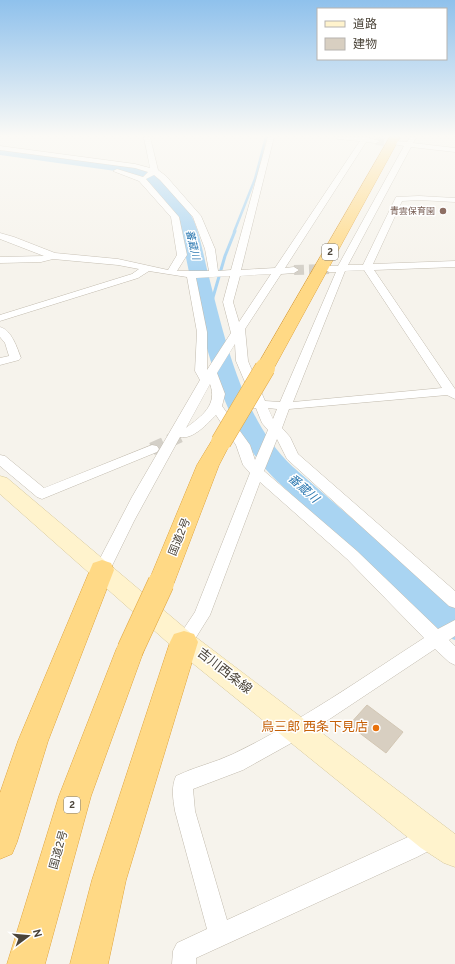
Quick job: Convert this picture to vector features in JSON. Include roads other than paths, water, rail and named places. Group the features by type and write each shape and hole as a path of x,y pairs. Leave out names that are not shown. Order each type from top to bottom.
{"highway":[{"name":"国道2号","path":"26,964 74,796 130,650 161,583 208,466 371,182"},
{"path":"0,842 33,742 102,570"},
{"path":"89,964 110,880 184,642"}],"main road":[{"name":"吉川西条線","path":"4,476 102,570 184,642 432,837 455,852"}],"street":[{"path":"146,182 175,217 182,254 171,273"},
{"path":"167,182 197,216 210,248 214,275"},
{"path":"259,182 228,302 239,332 242,361 259,404 268,423 283,437 292,456 455,601"},
{"path":"102,570 167,446 188,413 208,376 239,332 337,182"},
{"path":"184,642 202,615 258,472 342,268 389,182"},
{"path":"367,268 400,199 419,198 455,200"},
{"path":"0,236 54,256"},
{"path":"0,260 41,259 54,256 101,259 171,273 193,275 294,270"},
{"path":"329,269 455,264"},
{"path":"0,318 135,276 148,268"},
{"path":"184,434 219,409 259,404 285,406 452,393 367,268"},
{"path":"193,275 202,332 201,371 218,384 220,396 219,409 243,445 250,464 352,555 455,657"},
{"path":"0,330 10,343 14,358 0,362"},
{"path":"0,459 4,476 42,494 152,448"},
{"path":"220,935 185,811 182,794 183,783 195,777 236,763 297,730 455,627"},
{"path":"184,964 185,951 395,856 432,837"}],"waterway":[{"name":"番蔵川","path":"153,182 177,206 186,221 218,347 240,409 255,437 272,461 284,473 455,627"},
{"path":"234,232 254,182"},
{"path":"209,311 225,256 235,231"}],"tunnel":[{"path":"294,270 329,269"},
{"path":"152,449 180,436"}],"place":[{"name":"青雲保育園","path":"443,211"},
{"name":"鳥三郎 西条下見店","path":"376,728"}],"water label":[{"name":"蕃蔵川","path":"192,245"}]}
